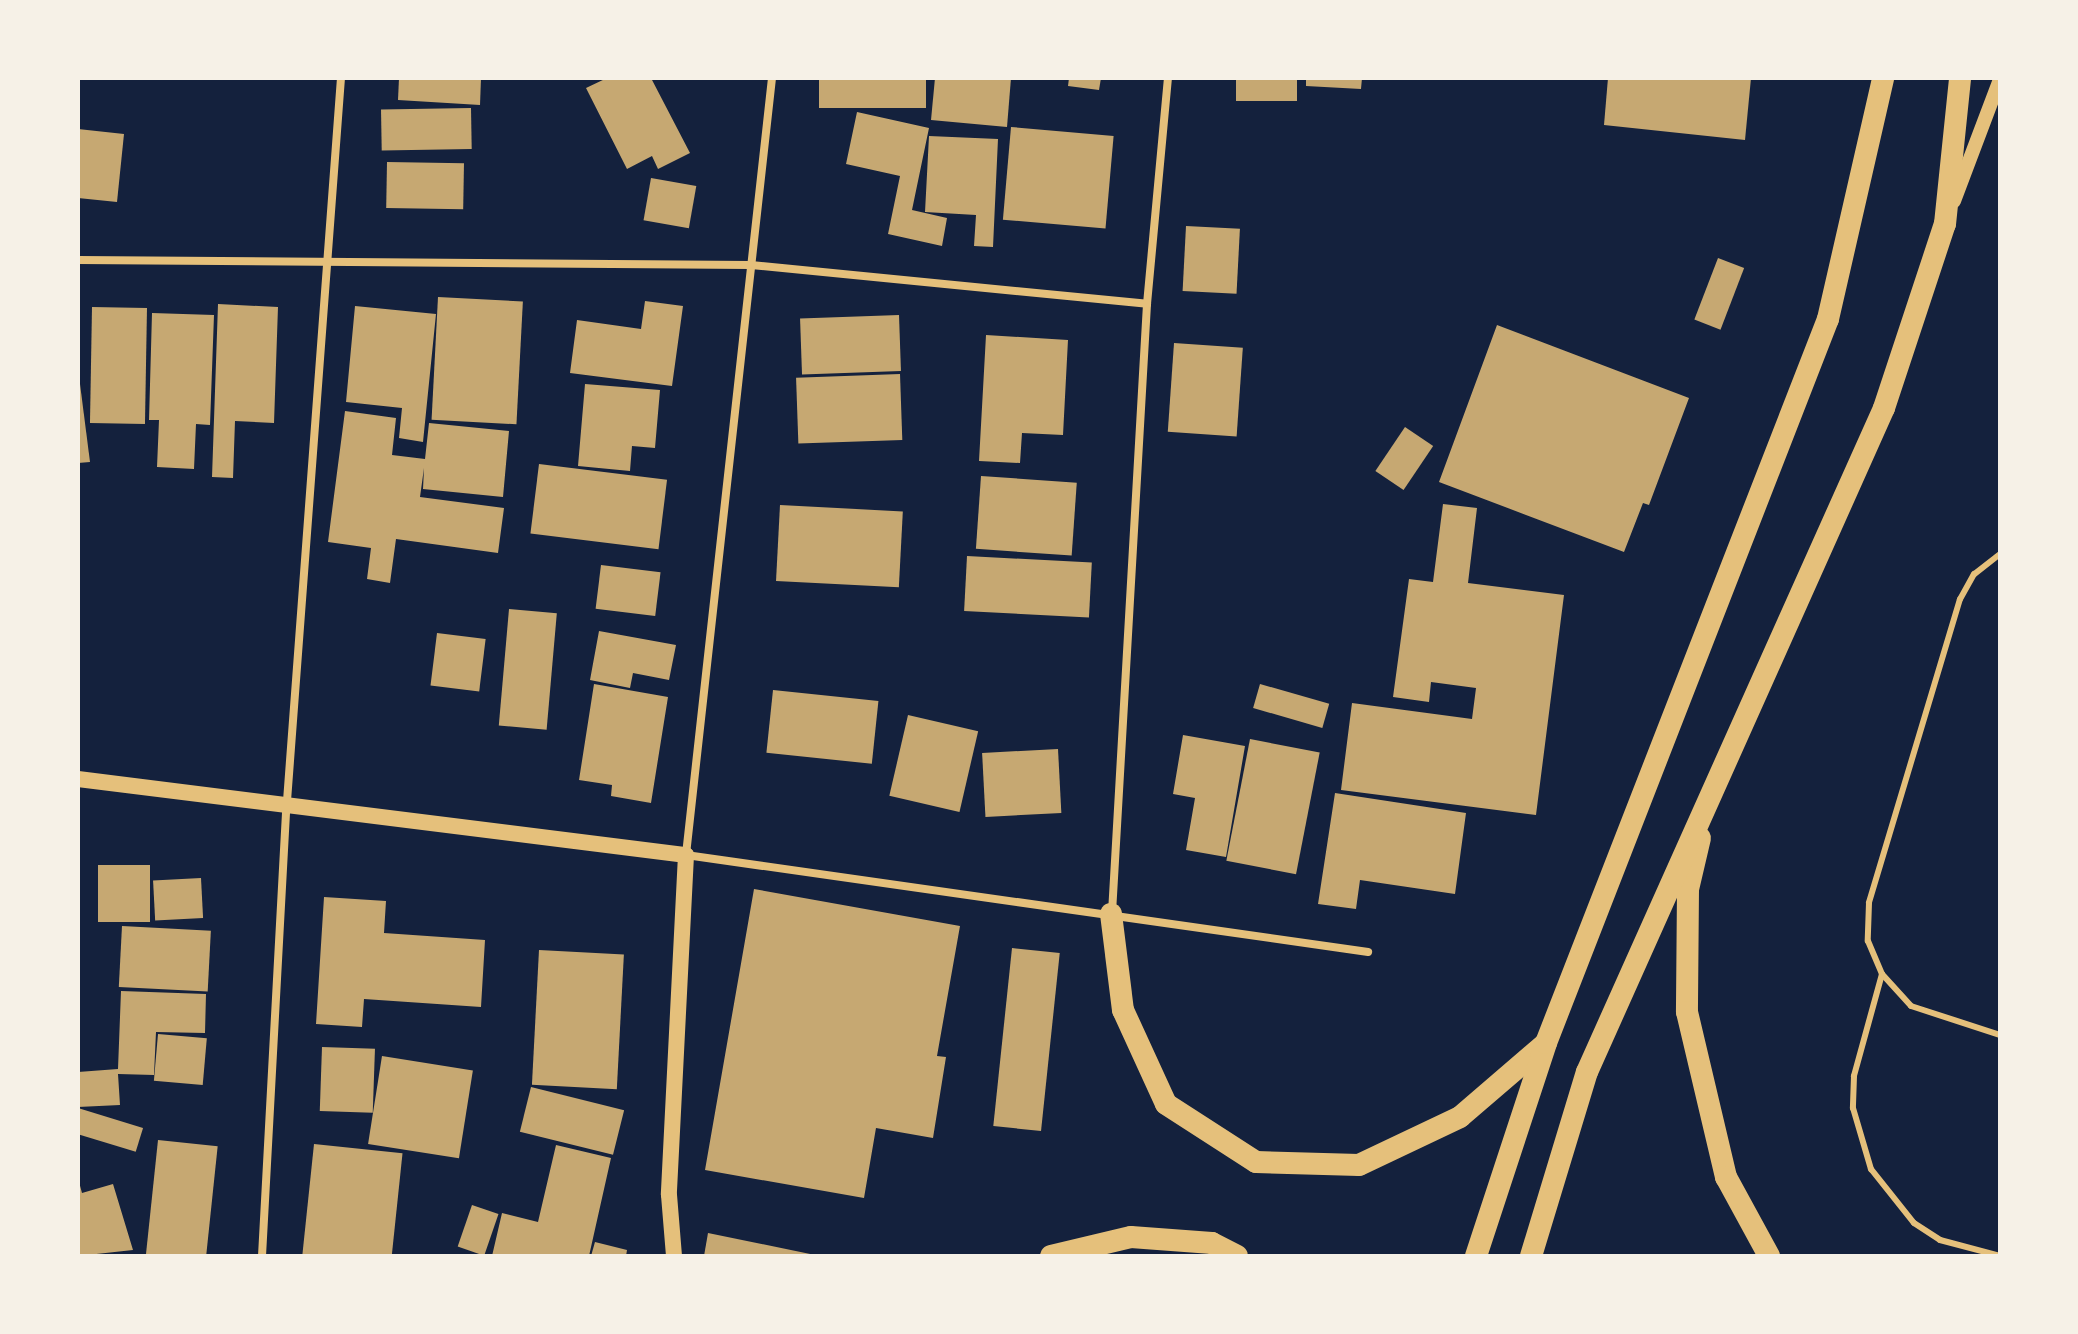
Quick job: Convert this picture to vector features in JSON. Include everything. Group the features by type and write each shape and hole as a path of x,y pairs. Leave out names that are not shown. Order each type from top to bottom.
{"highway":[{"path":"1476,1256 1546,1043 1828,319 1883,78"},
{"path":"1531,1256 1587,1072 1712,785 1884,408 1945,224 1960,78"},
{"path":"1712,785 1688,889 1687,1012 1726,1177 1769,1256"},
{"path":"1111,914 1123,1010 1166,1104 1256,1162 1359,1165 1460,1117 1546,1043"},
{"path":"1051,1256 1131,1237 1212,1243 1237,1256"}],"main road":[{"path":"78,779 287,801 686,855 669,1195 674,1256"}],"street":[{"path":"262,1256 287,801 341,78"},
{"path":"772,78 686,855 1368,952"},
{"path":"1111,914 1147,304 1168,78"},
{"path":"1945,224 2000,79"},
{"path":"78,260 751,265 1147,304"}],"lane":[{"path":"2000,554 1974,574 1960,599 1869,903 1868,941 1882,974 1911,1006 2000,1035"},
{"path":"1882,974 1854,1076 1853,1108 1871,1169 1914,1223 1940,1240 2000,1256"}],"building":[{"path":"399,78 481,78 480,105 398,100"},
{"path":"607,78 651,78 690,153 658,169 652,156 627,169 586,88"},
{"path":"819,78 926,78 926,108 819,108"},
{"path":"935,78 1011,78 1007,127 931,120"},
{"path":"1069,78 1101,78 1099,90 1068,86"},
{"path":"1236,78 1297,78 1297,101 1236,101"},
{"path":"1306,78 1362,78 1361,89 1306,86"},
{"path":"1608,78 1751,78 1745,140 1604,125"},
{"path":"471,108 472,149 382,151 381,110"},
{"path":"857,112 929,128 912,210 947,218 942,246 888,234 900,176 846,164"},
{"path":"1011,127 1114,136 1106,229 1003,220"},
{"path":"78,129 124,134 117,202 78,198"},
{"path":"929,136 998,139 993,247 974,246 976,215 925,212"},
{"path":"387,162 464,163 463,209 386,208"},
{"path":"651,178 696,186 689,228 644,220"},
{"path":"1186,226 1240,229 1237,294 1183,291"},
{"path":"1718,258 1744,268 1720,330 1694,320"},
{"path":"438,297 523,301 516,424 432,420"},
{"path":"645,301 683,306 672,386 570,373 577,320 641,329"},
{"path":"218,304 278,307 274,423 235,421 233,478 212,477"},
{"path":"355,306 436,314 423,442 399,438 402,408 346,402"},
{"path":"92,307 147,308 145,424 90,423"},
{"path":"152,313 214,315 210,425 196,424 194,469 157,467 159,420 149,420"},
{"path":"899,315 901,371 802,374 800,318"},
{"path":"1497,325 1689,398 1649,505 1643,503 1624,552 1439,482"},
{"path":"986,335 1068,340 1063,435 1022,433 1020,463 979,461"},
{"path":"1174,343 1243,348 1237,437 1168,432"},
{"path":"900,374 902,440 798,444 796,378"},
{"path":"585,384 660,390 655,448 632,446 630,471 578,466"},
{"path":"78,385 90,462 78,463"},
{"path":"345,411 396,418 392,455 425,459 429,423 509,431 503,497 423,489 424,468 420,497 504,508 498,553 396,539 390,583 367,579 371,548 328,542"},
{"path":"1405,427 1433,446 1404,490 1375,471"},
{"path":"539,464 667,480 659,549 530,533"},
{"path":"981,476 1077,483 1072,556 976,549"},
{"path":"1443,504 1477,508 1468,583 1564,595 1536,815 1341,790 1352,703 1472,719 1476,688 1431,682 1429,702 1393,697 1409,579 1433,582"},
{"path":"780,505 903,511 899,587 776,581"},
{"path":"967,556 1092,563 1089,617 964,611"},
{"path":"601,565 661,572 655,616 596,609"},
{"path":"509,609 557,613 547,730 499,726"},
{"path":"599,631 676,645 669,680 633,673 630,688 590,680"},
{"path":"437,633 486,639 479,692 431,686"},
{"path":"594,684 668,697 651,803 611,796 612,785 579,780"},
{"path":"1260,684 1329,704 1322,728 1253,708"},
{"path":"773,690 878,701 872,764 766,753"},
{"path":"908,715 978,731 959,812 889,796"},
{"path":"1183,735 1245,746 1226,857 1186,850 1195,798 1173,794"},
{"path":"1250,739 1320,753 1296,874 1226,861"},
{"path":"1058,749 1061,813 985,817 982,753"},
{"path":"1335,793 1466,813 1455,894 1360,880 1356,909 1318,904"},
{"path":"98,865 150,865 150,922 98,922"},
{"path":"201,878 203,918 155,920 153,881"},
{"path":"754,889 960,926 937,1056 946,1057 933,1138 876,1128 864,1198 705,1170"},
{"path":"324,897 386,901 384,933 485,940 481,1007 364,999 362,1027 316,1024"},
{"path":"122,926 211,931 208,992 119,987"},
{"path":"1012,948 1060,953 1041,1131 993,1126"},
{"path":"539,950 624,954 617,1089 532,1085"},
{"path":"121,991 206,994 205,1033 156,1032 154,1075 118,1074 120,1105 78,1107 78,1072 118,1069"},
{"path":"158,1034 207,1038 203,1085 154,1081"},
{"path":"322,1047 375,1049 373,1113 320,1111"},
{"path":"382,1056 473,1070 459,1158 368,1144"},
{"path":"531,1087 624,1110 613,1155 520,1132"},
{"path":"78,1108 143,1128 136,1152 78,1134"},
{"path":"158,1140 218,1146 206,1256 146,1254"},
{"path":"314,1144 403,1153 392,1256 302,1256"},
{"path":"556,1145 611,1158 589,1256 492,1256 502,1213 538,1222"},
{"path":"79,1182 82,1193 113,1184 133,1250 78,1256"},
{"path":"472,1205 498,1214 484,1256 458,1247"},
{"path":"708,1233 815,1255 815,1256 704,1256"},
{"path":"595,1242 627,1250 626,1256 591,1256"}]}
